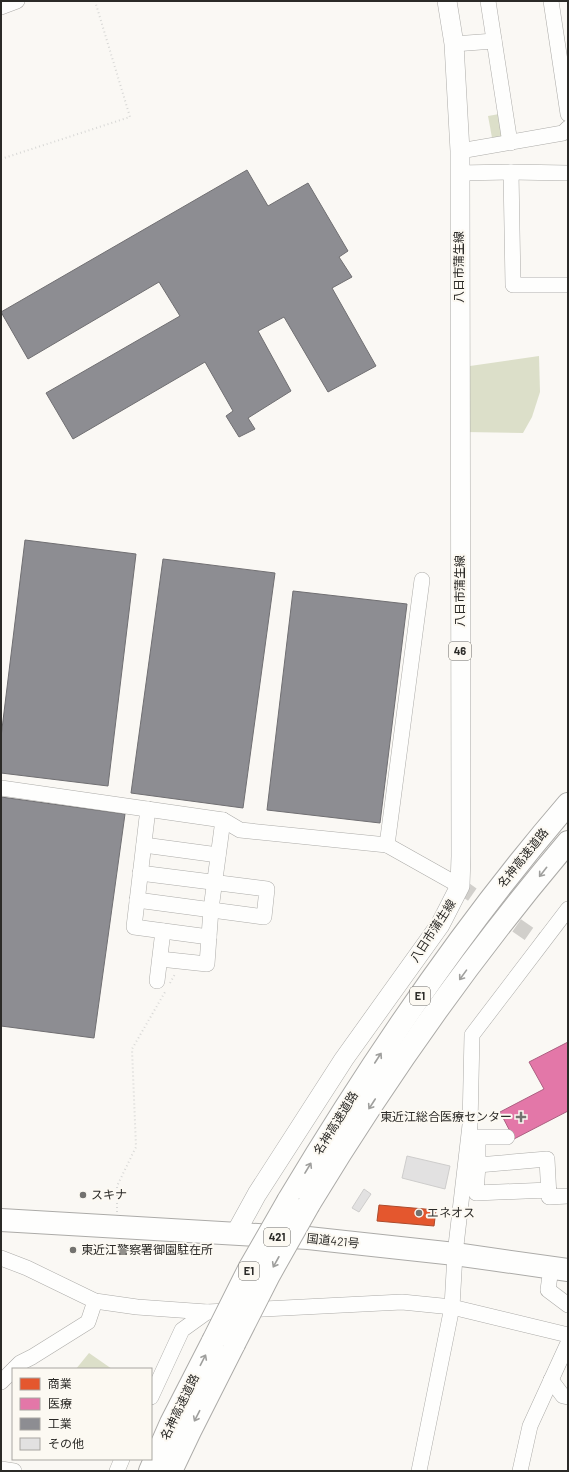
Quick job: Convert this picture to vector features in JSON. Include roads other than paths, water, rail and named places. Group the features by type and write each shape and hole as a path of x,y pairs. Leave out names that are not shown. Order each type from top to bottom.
{"highway":[{"path":"452,950 522,847 568,792"},
{"name":"名神高速道路","path":"150,1471 171,1423 269,1275 320,1148 452,950 528,851 568,804"},
{"name":"名神高速道路","path":"299,1203 337,1158 397,1066 470,965 568,842"},
{"name":"国道421号","path":"1,1220 308,1238 455,1254 560,1269"},
{"name":"名神高速道路","path":"171,1471 190,1430 223,1343"}],"main road":[{"name":"八日市蒲生線","path":"235,1234 257,1194 344,1059 440,925 460,886 460,152 454,44 447,1"}],"street":[{"path":"1,7 17,1"},
{"path":"488,1 510,143"},
{"path":"551,1 568,114"},
{"path":"454,44 494,41"},
{"path":"460,152 563,133 567,129"},
{"path":"511,172 513,284 568,285"},
{"path":"459,173 568,173"},
{"path":"387,845 422,580"},
{"path":"1,788 223,820 240,830 387,845 460,886"},
{"path":"148,809 134,927 209,937"},
{"path":"160,959 207,964 211,909 223,820"},
{"path":"144,845 218,855"},
{"path":"137,900 264,917 267,889 140,873"},
{"path":"419,1471 452,1307 455,1254 470,1126 472,1035 568,909"},
{"path":"158,981 163,931"},
{"path":"507,1137 478,1137 476,1193 549,1190"},
{"path":"478,1165 546,1159 549,1197 568,1196"},
{"path":"1,1258 27,1268 95,1301 137,1307 207,1312 402,1302 452,1307 568,1335"},
{"path":"560,1269 548,1290 568,1305"},
{"path":"14,1368 88,1322 95,1301"},
{"path":"152,1395 182,1330 207,1312"},
{"path":"520,1471 530,1426 568,1343"},
{"path":"1,1382 12,1370"},
{"path":"551,1380 563,1396 568,1398"},
{"path":"117,1471 122,1460"},
{"path":"1,1469 14,1471"}],"tunnel":[{"path":"460,886 542,943"}],"place":[{"name":"東近江総合医療センター","path":"521,1117"},
{"name":"スキナ","path":"83,1195"},
{"name":"エネオス","path":"419,1213"},
{"name":"東近江警察署御園駐在所","path":"73,1250"}]}
